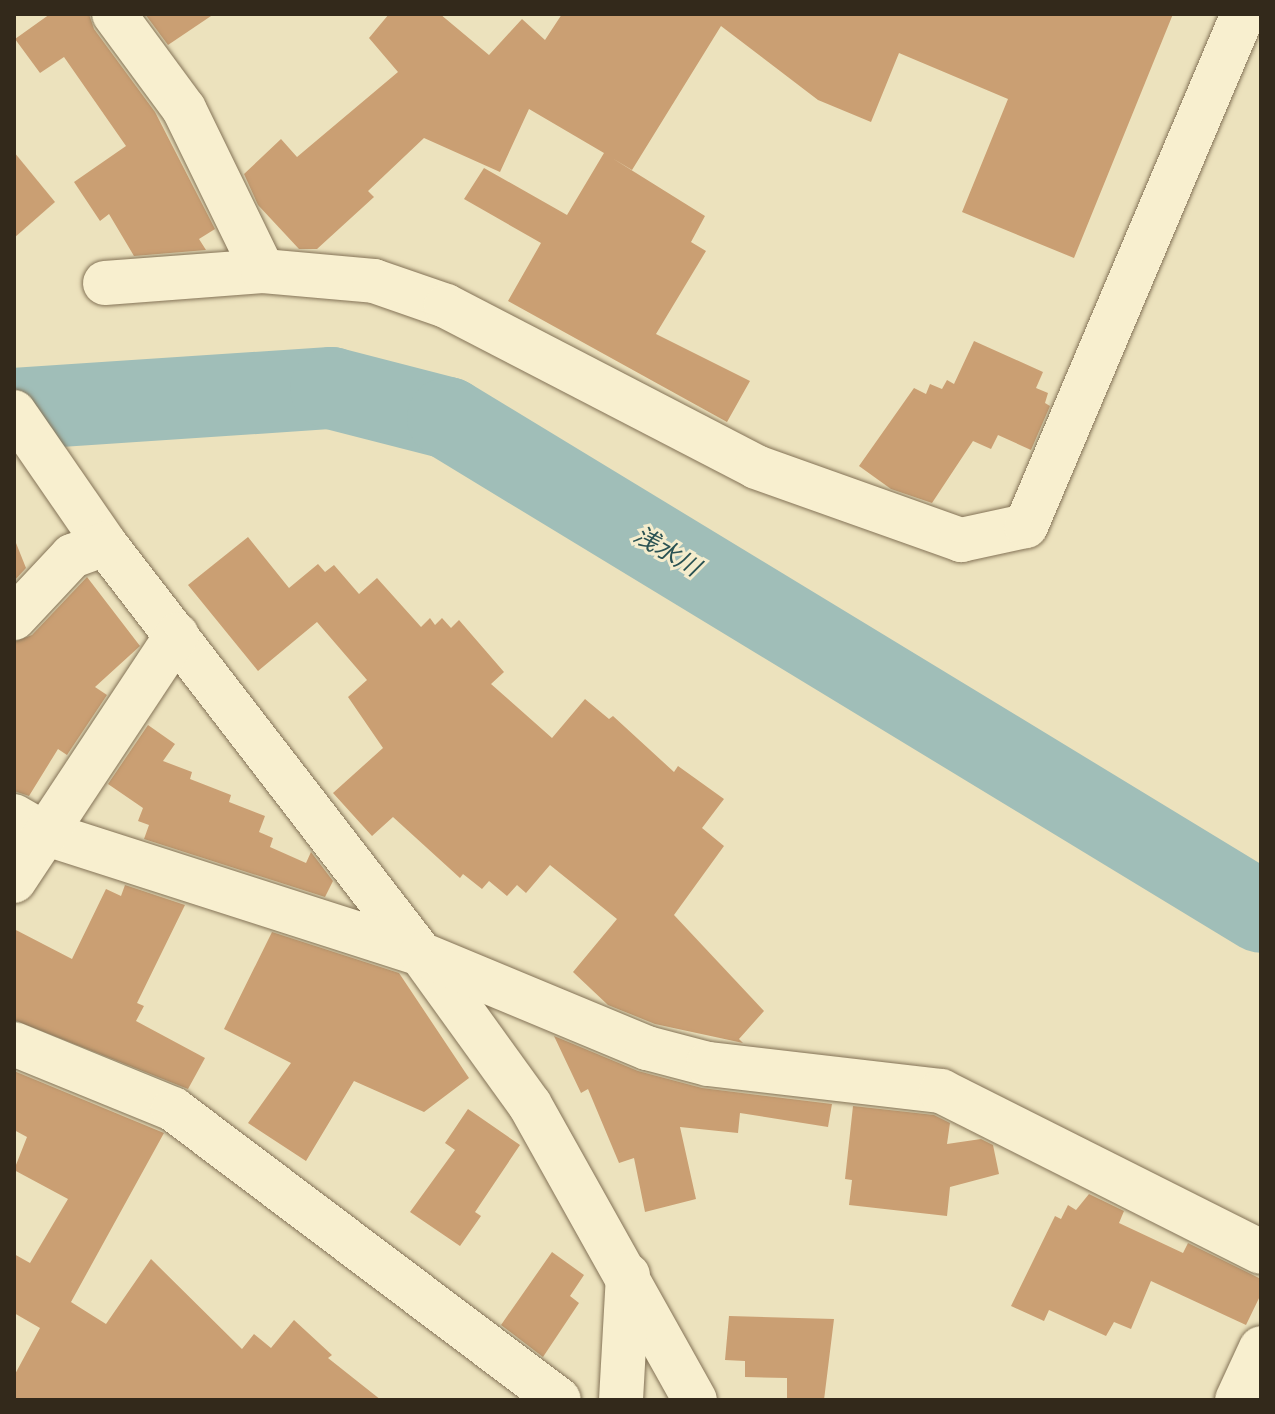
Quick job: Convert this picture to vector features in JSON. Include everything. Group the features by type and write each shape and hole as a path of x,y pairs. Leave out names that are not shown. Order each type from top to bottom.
{"street":[{"path":"114,14 184,109 263,271"},
{"path":"105,283 263,271 374,281 446,306 756,467 961,540 1026,526 1243,14"},
{"path":"14,412 100,535 421,954 530,1105 628,1274 695,1400"},
{"path":"14,618 72,556 100,535"},
{"path":"14,881 29,825 177,635"},
{"path":"29,825 421,954 647,1048 708,1064 941,1091 1261,1252"},
{"path":"14,1044 173,1109 559,1400"},
{"path":"621,1400 628,1274"},
{"path":"1237,1400 1261,1348"}],"building":[{"path":"50,14 89,14 94,29 155,112 215,229 199,239 206,250 134,256 109,214 100,221 74,182 126,146 64,57 40,73 15,39"},
{"path":"145,14 214,14 168,45"},
{"path":"389,14 440,14 489,55 522,19 545,40 562,14 1173,14 1074,258 962,212 1008,99 899,53 871,122 818,100 721,26 632,170 612,158 705,216 691,242 706,251 656,334 750,381 727,422 508,301 541,243 464,199 484,168 567,215 604,153 529,109 500,172 424,138 368,191 374,197 317,249 299,249 258,205 244,174 281,139 297,157 398,72 369,38"},
{"path":"14,152 55,202 14,238"},
{"path":"974,341 1043,372 1036,388 1048,393 1045,403 1050,406 1031,450 998,435 991,449 973,441 932,503 891,489 859,466 914,388 926,394 930,384 942,389 947,380 954,384"},
{"path":"248,537 289,588 318,564 325,572 334,565 359,594 377,578 421,627 430,618 435,625 442,618 451,628 459,620 504,672 491,684 552,738 585,699 609,719 613,716 674,772 678,766 724,799 702,828 724,846 674,915 764,1011 739,1039 743,1043 655,1024 608,1005 573,972 617,919 550,865 526,893 517,885 507,896 489,881 482,889 463,874 460,878 393,817 372,836 333,793 383,748 348,697 367,680 317,622 258,671 188,585"},
{"path":"14,544 26,568 14,581"},
{"path":"87,577 140,646 95,687 107,695 67,755 58,749 29,796 14,791 14,642 32,635"},
{"path":"148,725 175,744 163,761 192,772 190,779 231,795 229,802 265,816 259,832 273,838 270,847 306,863 311,852 333,881 325,897 144,839 149,825 138,821 143,808 108,784"},
{"path":"125,885 185,905 137,1003 144,1006 136,1021 205,1058 188,1089 14,1020 14,929 72,959 106,889 121,896"},
{"path":"272,932 399,973 469,1078 424,1112 354,1081 306,1161 248,1123 291,1063 224,1029"},
{"path":"554,1036 638,1071 702,1088 832,1104 828,1127 740,1113 738,1133 680,1127 696,1199 645,1212 634,1158 619,1163 588,1089 581,1093"},
{"path":"14,1071 164,1133 71,1302 106,1324 151,1259 242,1349 254,1334 271,1348 294,1320 332,1355 328,1358 381,1400 14,1400 14,1376 40,1328 14,1313 14,1254 30,1263 68,1199 14,1170 27,1137 14,1130"},
{"path":"853,1106 934,1115 950,1123 947,1144 981,1139 993,1145 999,1174 950,1187 947,1216 849,1205 852,1180 845,1179"},
{"path":"468,1109 520,1145 475,1212 481,1216 460,1246 410,1212 455,1150 445,1143"},
{"path":"1089,1194 1124,1211 1119,1223 1183,1253 1188,1243 1261,1279 1261,1294 1246,1325 1151,1281 1131,1329 1114,1322 1106,1336 1049,1310 1044,1321 1011,1306 1055,1216 1061,1219 1068,1205 1076,1210"},
{"path":"552,1252 584,1275 570,1296 579,1303 543,1357 501,1325"},
{"path":"729,1316 834,1319 824,1400 787,1400 787,1378 745,1377 745,1361 725,1360"}],"waterway":[{"name":"浅水川","path":"14,409 331,388 448,418 1261,912"}]}
